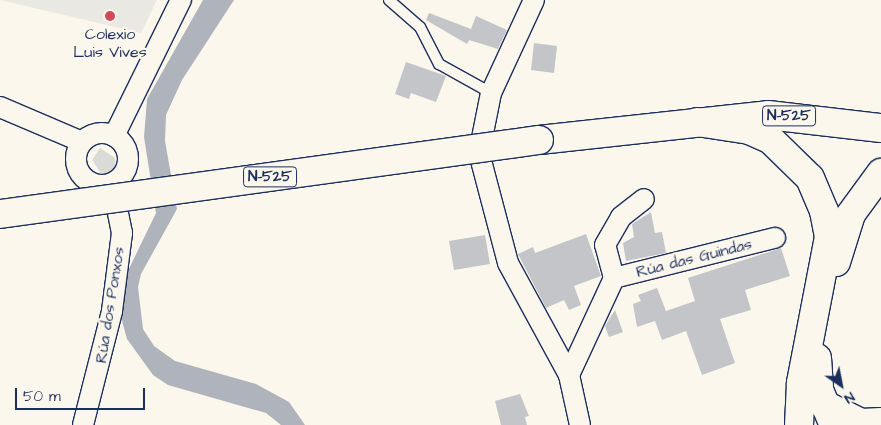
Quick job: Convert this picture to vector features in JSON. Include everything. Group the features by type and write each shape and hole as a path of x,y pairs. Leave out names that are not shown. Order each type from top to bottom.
{"highway":[{"name":"N-525","path":"0,214 539,140 768,114 881,128"},
{"path":"697,122 749,130 771,140 810,178 824,210 829,237 825,268 801,383 799,425"},
{"path":"823,418 816,367 836,264 851,214 881,173"},
{"path":"801,383 823,418"},
{"path":"823,418 881,422"}],"street":[{"path":"114,136 181,0"},
{"path":"534,0 491,93 479,153 505,254 539,327 569,375 580,425"},
{"path":"0,107 82,142"},
{"path":"100,133 114,136 128,156 125,172 112,184 95,185 81,175 76,158 82,142 100,133"},
{"name":"Rúa dos Ponxos","path":"83,425 112,311 122,233 112,184"},
{"name":"Rúa das Guindas","path":"569,375 614,278 605,245 621,217 644,199"},
{"name":"Rúa das Guindas","path":"614,278 775,238"}],"lane":[{"path":"389,0 420,27 439,64 491,93"}],"shaded area":[{"name":"Colexio Luis Vives","path":"0,0 157,0 141,33"},
{"path":"203,0 234,0 182,80 166,115 165,141 177,209 141,274 138,287 143,329 154,346 175,361 256,384 289,402 305,425 281,425 266,413 168,385 153,375 127,339 119,310 124,279 156,213 144,137 147,99"},
{"path":"100,148 115,158 116,177 102,175 92,160"}],"building":[{"path":"429,13 471,29 476,16 507,30 498,49 469,40 467,44 426,20"},
{"path":"534,43 557,46 554,73 531,70"},
{"path":"406,62 446,76 436,102 411,93 409,99 395,94"},
{"path":"651,212 655,233 662,232 666,253 626,261 623,243 634,237 632,224"},
{"path":"586,234 601,276 574,286 581,305 569,310 564,300 546,308 518,254 533,247 535,253"},
{"path":"485,235 490,264 454,270 449,241"},
{"path":"781,248 790,276 745,290 751,310 720,319 735,363 702,375 686,331 662,340 655,321 637,327 633,304 641,301 638,295 657,288 666,311 695,301 688,278"},
{"path":"615,310 623,332 609,337 605,326"},
{"path":"520,394 529,416 525,417 527,425 501,425 495,401"}],"place":[{"name":"Colexio Luis Vives","path":"110,16"}]}
